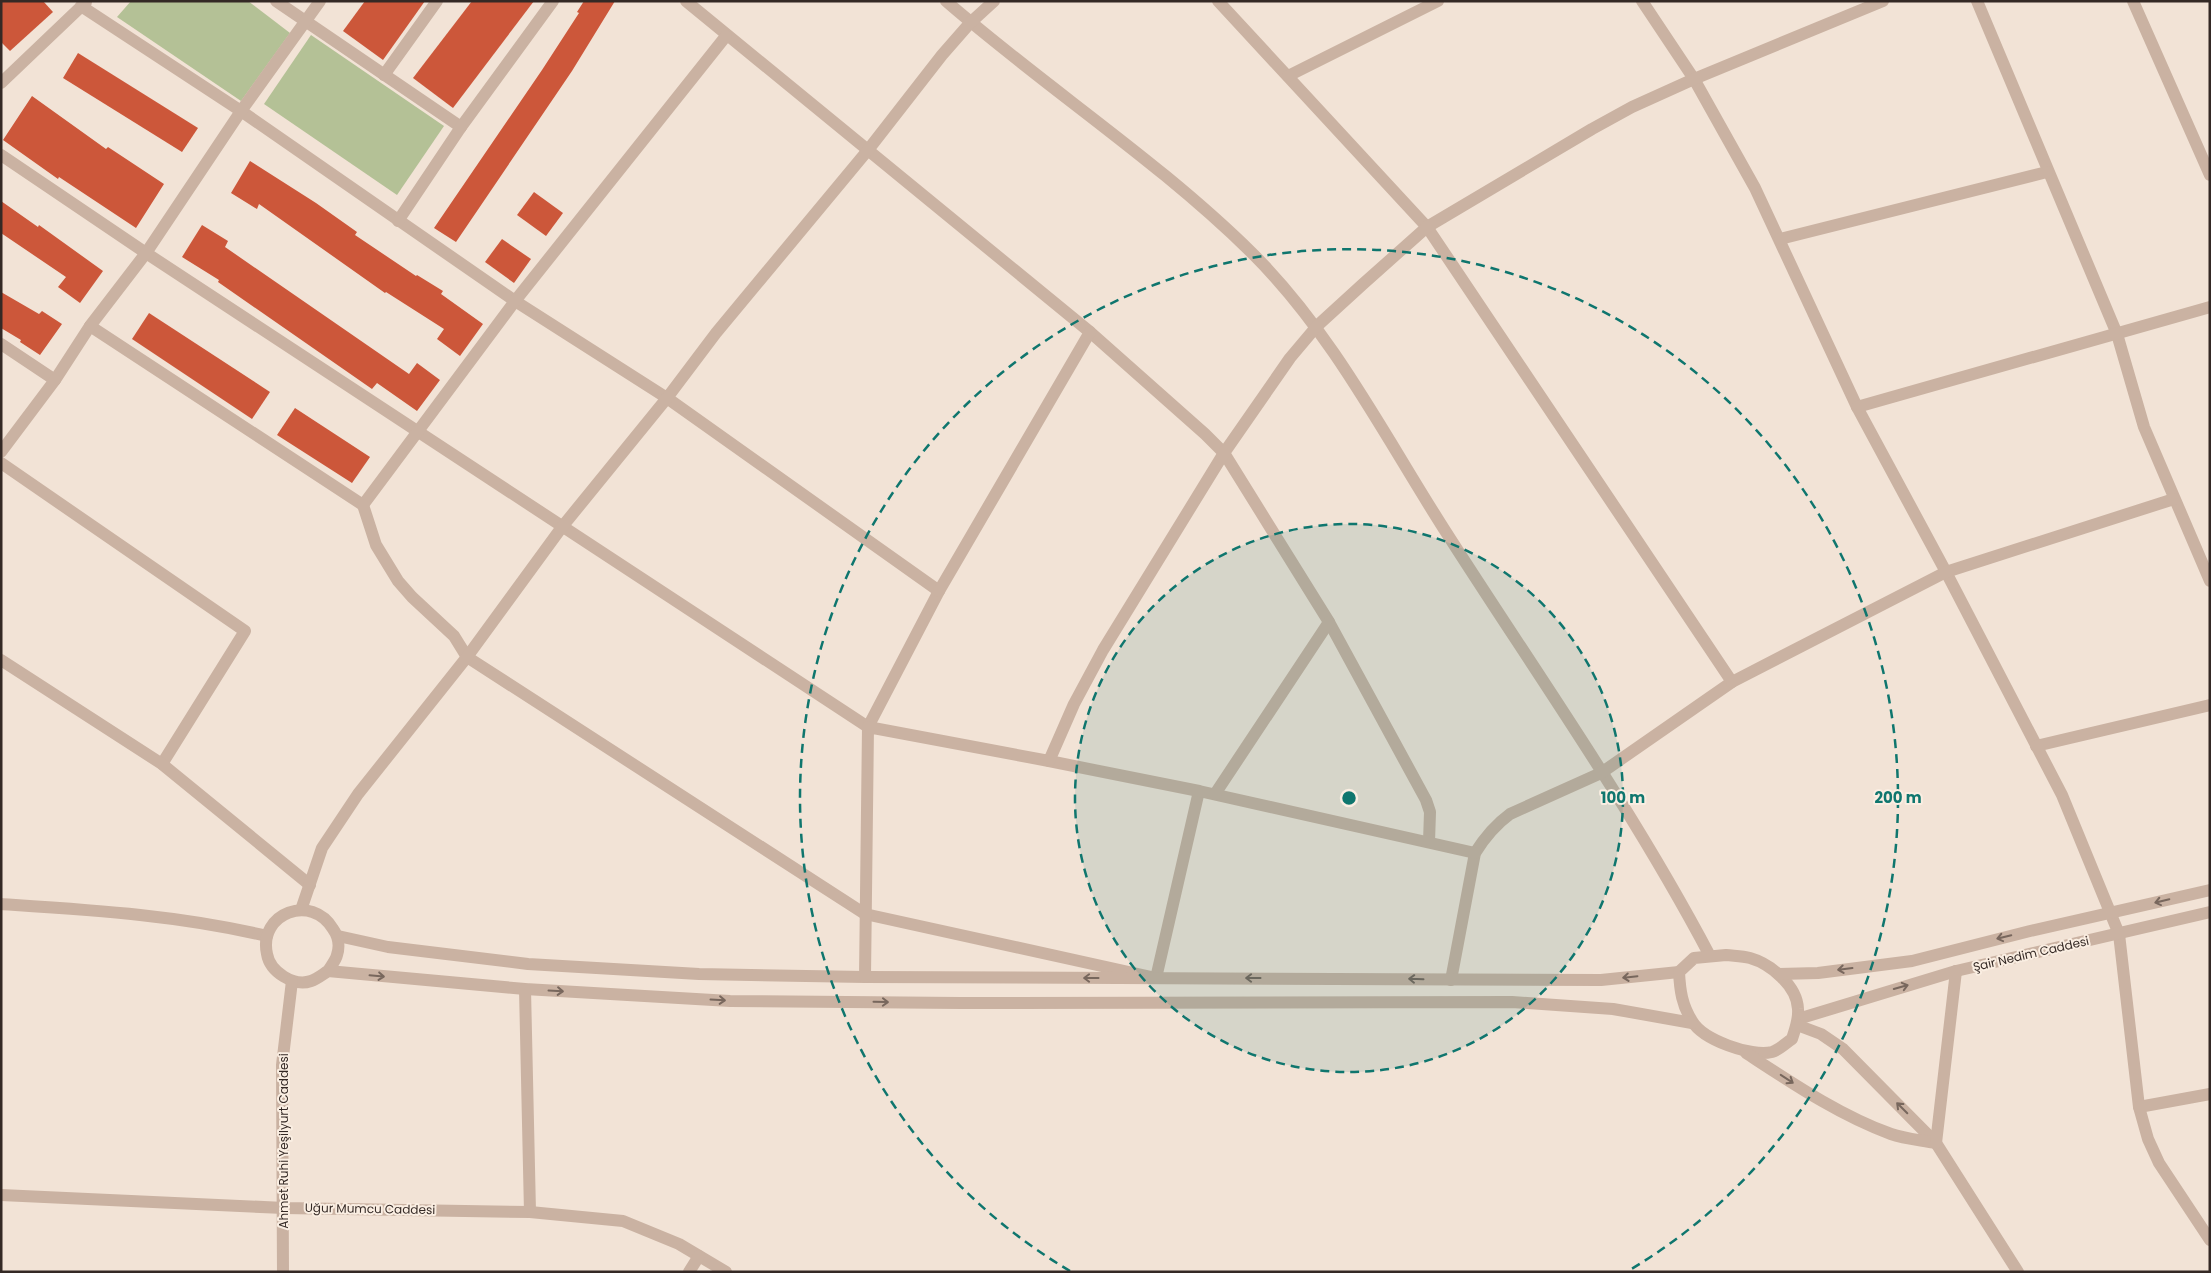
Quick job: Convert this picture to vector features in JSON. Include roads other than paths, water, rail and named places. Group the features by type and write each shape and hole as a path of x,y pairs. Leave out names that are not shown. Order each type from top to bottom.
{"street":[{"path":"276,1 461,128"},
{"path":"1,452 55,380 90,326 146,253 240,111 320,1"},
{"path":"384,75 437,1"},
{"path":"398,221 461,128 553,1"},
{"path":"686,1 726,36 1090,332 1205,434 1224,454 1329,622 1426,800 1430,812 1429,842"},
{"path":"946,1 1192,198 1254,255 1317,326 1337,355 1442,526 1601,773 1677,895 1710,956"},
{"path":"301,910 322,848 358,794 467,657 562,527 667,398 716,333 868,150 942,55 970,22 994,1"},
{"path":"1218,1 1428,227 1732,682"},
{"path":"1288,76 1438,1"},
{"path":"1642,1 1694,79 1729,139 1780,239 1857,407 1946,572 2062,795 2119,934 2139,1107 2148,1139 2159,1163 2210,1240"},
{"path":"1049,761 1074,704 1103,650 1224,454 1271,383 1317,326 1428,227 1592,129 1694,79 1884,1"},
{"path":"1977,1 2029,122 2047,172 2117,334 2144,427 2210,582"},
{"path":"2132,1 2210,175"},
{"path":"1,83 83,4 515,301 667,398 939,591"},
{"path":"363,506 515,301 726,36"},
{"path":"1,155 146,253 868,727 1215,794 1475,853"},
{"path":"1780,239 2047,172"},
{"path":"1857,407 2210,307"},
{"path":"90,326 363,506 376,544 398,581 412,597 454,636 467,657 865,914 1156,978"},
{"path":"865,978 868,727 939,591 1090,332"},
{"path":"1,344 55,380"},
{"path":"1,463 244,631 162,764"},
{"path":"1451,980 1475,853 1485,836 1497,823 1510,814 1601,773 1732,682 1946,572 2174,499"},
{"path":"1215,794 1329,622"},
{"path":"1,660 162,764 310,884"},
{"path":"2036,746 2210,705"},
{"path":"1156,978 1199,791"},
{"path":"1779,974 1818,973 1912,961 2111,912 2210,890"},
{"path":"1,904 139,914 231,928 267,936"},
{"path":"292,910 301,910 311,910 328,920 338,936 338,955 328,971 312,981 292,981 276,971 267,955 267,936 276,920 292,910"},
{"name":"Şair Nedim Caddesi","path":"1797,1022 1854,1001 1956,971 2210,912"},
{"path":"338,936 388,947 528,964 699,974 865,978 1601,980 1679,972 1694,958 1726,955 1751,958 1779,974 1795,994 1798,1008 1797,1022 1792,1039 1773,1052 1746,1052"},
{"path":"328,971 525,989 730,1001 960,1003 1512,1002 1612,1009 1692,1023"},
{"path":"1936,1143 1956,971"},
{"path":"1679,972 1680,998 1692,1023 1708,1036 1746,1052 1797,1086 1892,1135 1936,1143"},
{"name":"Ahmet Ruhi Yeşilyurt Caddesi","path":"283,1272 282,1065 292,981"},
{"path":"525,989 530,1212"},
{"path":"1797,1022 1843,1048 1936,1143 2018,1272"},
{"path":"2139,1107 2210,1094"},
{"name":"Uğur Mumcu Caddesi","path":"1,1195 284,1208 530,1212 623,1221 679,1244 726,1272"},
{"path":"689,1272 699,1256"}]}
